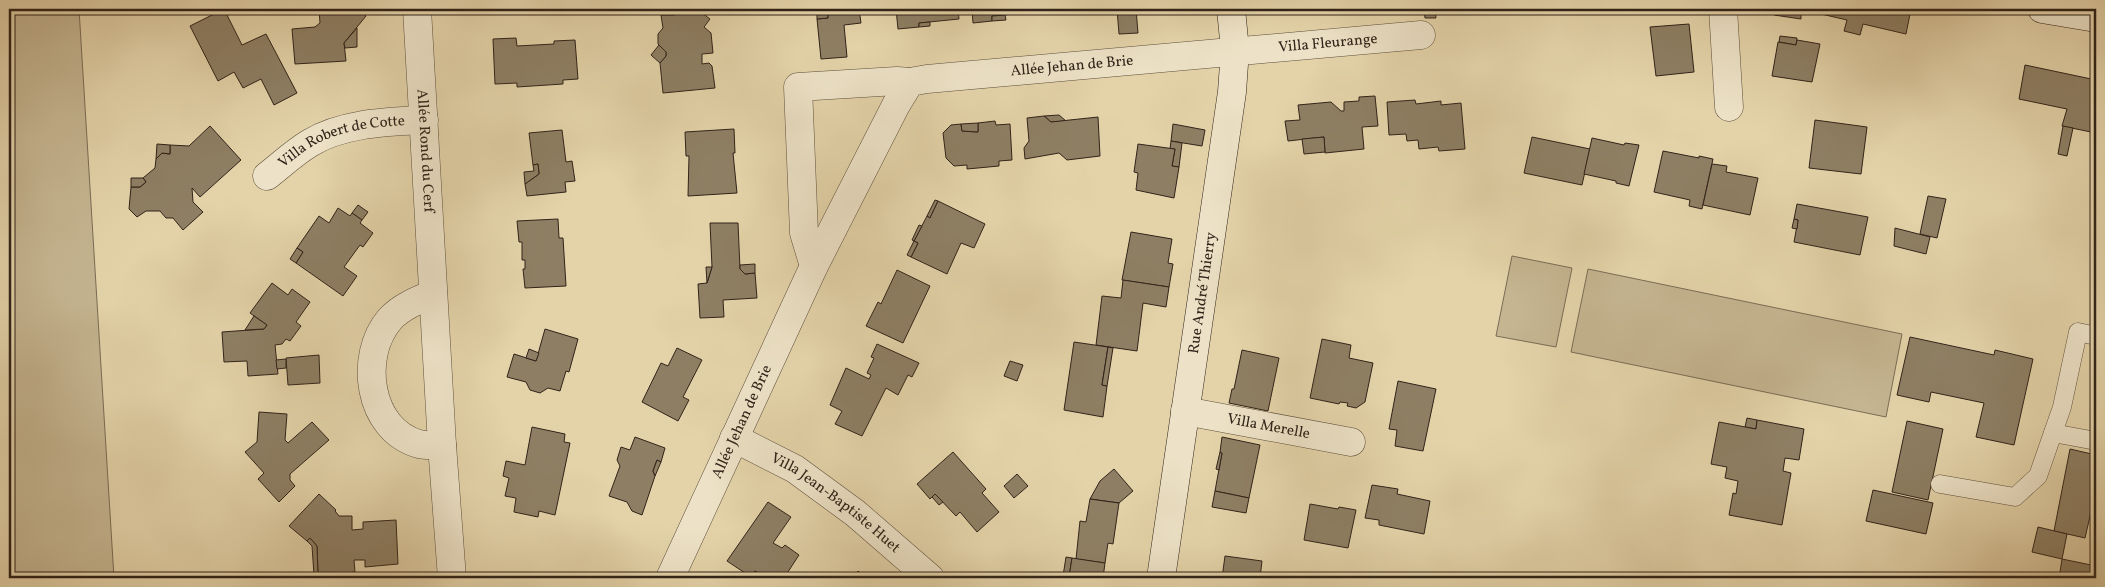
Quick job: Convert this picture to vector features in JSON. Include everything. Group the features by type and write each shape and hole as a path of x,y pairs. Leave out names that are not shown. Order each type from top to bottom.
{"street":[{"name":"Allée Rond du Cerf","path":"417,9 442,445 452,578"},
{"name":"Rue André Thierry","path":"1162,578 1232,92 1235,50 1231,9"},
{"path":"1723,9 1729,107"},
{"path":"2042,9 2096,18"},
{"name":"Villa Fleurange","path":"1235,50 1421,35"},
{"name":"Allée Jehan de Brie","path":"814,266 804,233 798,87 897,81 910,82 1235,50"},
{"name":"Allée Jehan de Brie","path":"670,578 814,266 896,104 910,82"},
{"name":"Villa Robert de Cotte","path":"266,176 310,143 338,132 381,122 424,120"},
{"path":"433,294 411,303 390,319 377,341 372,362 373,385 384,420 398,434 419,445 442,445"},
{"name":"Villa Merelle","path":"1185,411 1351,442"},
{"name":"Villa Jean-Baptiste Huet","path":"734,438 795,469 855,513 930,578"}],"lane":[{"path":"1940,484 2015,497 2038,476 2062,407 2078,332 2096,336"},
{"path":"2053,434 2096,441"}],"shaded area":[{"path":"9,9 79,9 114,578 9,578"},
{"path":"1512,256 1572,268 1556,347 1496,336"},
{"path":"1588,269 1902,334 1886,417 1571,352"}],"building":[{"path":"224,9 242,45 266,34 297,93 274,105 261,79 243,88 234,72 218,81 190,26"},
{"path":"319,9 359,9 366,16 344,43 346,61 295,64 292,29 315,27 320,23"},
{"path":"680,9 697,9 710,19 704,27 711,33 713,53 702,54 702,64 709,63 712,66 715,88 663,93 660,63 666,56 666,52 658,44 658,34 663,28 661,15 675,15"},
{"path":"827,9 859,9 861,23 844,25 847,57 821,59 817,19 828,18"},
{"path":"896,9 958,9 959,19 919,23 919,27 898,29"},
{"path":"972,9 1037,9 1038,12 992,16 992,21 973,23"},
{"path":"1117,9 1136,9 1138,33 1119,34"},
{"path":"1149,9 1195,9 1149,14"},
{"path":"1424,9 1435,9 1436,18 1425,18"},
{"path":"1775,9 1911,9 1906,34 1863,24 1860,35 1844,31 1847,20 1804,10 1801,12 1801,19 1774,15"},
{"path":"827,11 828,18 817,19 817,12"},
{"path":"1005,15 1006,20 992,21 992,16"},
{"path":"930,22 930,26 919,27 919,23"},
{"path":"1689,24 1694,72 1656,76 1650,27"},
{"path":"357,28 357,47 345,48 344,43"},
{"path":"1780,36 1797,38 1796,45 1779,42"},
{"path":"516,38 517,46 554,44 554,41 575,40 578,79 563,80 563,84 517,87 517,83 495,84 493,39"},
{"path":"1797,40 1820,44 1812,82 1772,76 1778,42 1796,45"},
{"path":"659,45 666,52 666,56 660,63 651,55"},
{"path":"2025,65 2096,80 2096,108 2091,132 2062,126 2067,109 2019,99"},
{"path":"1375,96 1378,126 1362,127 1364,149 1325,153 1324,137 1288,141 1285,121 1300,120 1298,105 1331,102 1341,111 1344,111 1344,102 1359,101 1359,97"},
{"path":"1415,100 1416,104 1441,101 1441,105 1461,103 1465,149 1439,151 1438,147 1419,149 1418,140 1407,141 1406,134 1389,135 1387,102"},
{"path":"1059,115 1066,121 1051,122 1044,116"},
{"path":"1044,116 1051,122 1098,117 1100,156 1067,160 1059,153 1025,159 1024,148 1029,141 1027,118"},
{"path":"1815,120 1867,127 1861,174 1809,168"},
{"path":"995,121 996,125 1010,124 1012,160 999,161 999,166 967,169 967,165 954,166 946,158 943,133 951,125 961,124 962,131 978,132 978,123"},
{"path":"978,123 978,132 962,131 961,124"},
{"path":"1173,124 1205,130 1202,146 1171,141"},
{"path":"210,126 241,160 200,197 192,188 193,202 203,212 183,230 173,218 166,218 160,211 146,211 137,217 129,209 131,187 140,187 146,182 143,178 155,168 156,159 162,153 170,154 170,145 189,146"},
{"path":"2063,126 2073,128 2067,156 2058,154"},
{"path":"734,129 735,153 733,153 737,193 688,196 689,156 686,156 685,132"},
{"path":"562,130 566,162 572,161 575,181 565,182 566,192 527,196 525,184 539,174 538,164 533,165 529,133"},
{"path":"1324,137 1325,152 1304,154 1302,139"},
{"path":"1532,137 1590,149 1582,185 1524,173"},
{"path":"1592,138 1624,145 1625,143 1639,145 1629,186 1584,174"},
{"path":"1171,141 1182,143 1179,167 1172,166 1175,149 1170,149"},
{"path":"157,144 170,145 170,154 162,153 156,159"},
{"path":"1138,144 1175,149 1172,166 1179,167 1174,198 1136,190 1138,173 1134,172"},
{"path":"1663,151 1713,159 1702,209 1689,206 1690,200 1654,192"},
{"path":"538,164 539,174 525,184 524,172 534,171 533,165"},
{"path":"1712,164 1727,166 1726,172 1758,178 1750,215 1703,205"},
{"path":"131,178 143,178 146,182 140,187 131,187"},
{"path":"1928,196 1946,199 1937,238 1920,234"},
{"path":"935,200 938,201 930,218 927,216"},
{"path":"938,201 985,224 974,248 961,243 947,274 911,257 918,243 914,241 927,216 930,218"},
{"path":"1797,204 1868,217 1860,255 1794,242 1798,220 1794,219"},
{"path":"358,205 368,212 362,220 352,213"},
{"path":"338,208 350,216 352,213 362,220 360,223 373,233 363,247 360,245 344,267 357,276 343,296 296,263 303,252 297,248 319,216 329,223"},
{"path":"558,219 559,238 563,238 566,286 525,288 523,269 525,269 525,260 522,260 522,242 519,242 517,221"},
{"path":"1794,219 1798,220 1797,229 1792,228"},
{"path":"710,223 738,223 740,269 745,274 755,273 757,298 723,300 724,317 700,318 698,284 707,283 712,267"},
{"path":"919,225 922,226 914,241 912,240"},
{"path":"1895,228 1930,237 1926,254 1894,246"},
{"path":"1131,232 1172,239 1168,263 1173,264 1169,287 1122,280"},
{"path":"914,241 918,243 911,257 907,255"},
{"path":"297,248 303,252 296,263 290,259"},
{"path":"755,264 755,273 745,274 740,269 740,265"},
{"path":"706,267 712,267 707,283"},
{"path":"897,270 930,286 903,343 866,326 878,302 881,304"},
{"path":"1123,280 1169,287 1166,307 1143,303 1137,351 1096,345 1102,296 1121,298"},
{"path":"272,283 288,295 292,289 310,302 296,322 301,326 290,341 286,339 282,344 275,345 278,374 248,376 247,361 224,362 222,332 264,329 267,325 250,313"},
{"path":"254,316 267,325 264,329 245,330"},
{"path":"545,329 578,339 569,372 566,371 560,391 548,388 540,393 530,390 526,382 507,377 514,354 536,361"},
{"path":"1910,337 1994,355 1995,350 2033,359 2014,445 1976,437 1984,403 1931,392 1929,402 1897,395"},
{"path":"1322,339 1351,345 1349,358 1373,363 1365,402 1356,408 1347,406 1348,403 1340,402 1339,404 1310,398"},
{"path":"1074,342 1108,347 1102,385 1107,386 1103,417 1064,410"},
{"path":"877,344 919,363 912,377 908,375 898,395 886,388 862,436 835,424 842,411 830,405 846,368 869,379 871,375 867,373 874,358 871,357"},
{"path":"1108,347 1113,348 1107,386 1102,385"},
{"path":"677,348 702,360 683,397 689,400 678,421 642,402 661,363 668,366"},
{"path":"529,349 539,353 536,361 526,358"},
{"path":"1242,350 1279,358 1268,411 1229,403 1232,389 1234,389"},
{"path":"319,355 320,383 288,385 286,358"},
{"path":"286,359 286,368 277,369 276,360"},
{"path":"1010,361 1023,365 1017,381 1004,376"},
{"path":"1398,381 1436,389 1423,451 1395,446 1397,430 1389,429"},
{"path":"259,412 287,414 285,440 288,443 312,422 329,440 290,474 290,480 295,486 279,502 258,479 264,473 245,452 257,442"},
{"path":"1747,418 1757,420 1756,429 1745,427"},
{"path":"1757,420 1804,429 1799,460 1785,458 1783,471 1791,473 1782,525 1729,515 1733,493 1736,494 1738,481 1725,478 1727,467 1711,464 1719,422 1756,429"},
{"path":"1907,421 1943,429 1928,500 1892,492"},
{"path":"532,427 565,434 564,442 570,443 555,515 539,511 538,517 514,512 516,498 505,496 509,478 503,476 506,461 525,465"},
{"path":"635,437 665,448 661,462 657,460 653,471 655,476 642,515 632,511 627,502 609,496 620,466 617,460 621,447 630,450"},
{"path":"1222,437 1260,445 1249,498 1215,491 1222,453 1220,452"},
{"path":"2070,449 2096,455 2096,490 2085,538 2054,531"},
{"path":"953,452 986,489 982,493 999,512 977,532 960,512 956,516 935,494 930,499 917,484"},
{"path":"1220,452 1222,453 1219,470 1216,469"},
{"path":"657,460 661,462 655,476 653,471"},
{"path":"1114,469 1133,491 1119,503 1090,499 1100,481"},
{"path":"1017,474 1028,486 1014,498 1004,486"},
{"path":"1372,485 1398,489 1397,494 1430,501 1424,534 1379,525 1379,520 1365,518"},
{"path":"1873,490 1933,503 1926,534 1866,521"},
{"path":"1215,491 1249,498 1246,513 1212,507"},
{"path":"319,494 336,510 339,516 352,516 352,530 363,529 363,522 396,520 398,564 365,567 365,560 354,560 355,572 345,573 340,578 331,578 326,574 318,574 317,546 310,538 307,541 289,526"},
{"path":"935,494 943,502 939,505 932,497"},
{"path":"1090,499 1119,503 1113,544 1108,543 1105,563 1076,559 1080,521 1086,522"},
{"path":"768,502 791,517 773,543 782,548 785,545 799,555 784,578 766,578 755,571 751,577 727,561"},
{"path":"1310,504 1356,510 1348,548 1304,540"},
{"path":"2038,527 2067,534 2062,559 2032,552"},
{"path":"310,538 317,546 318,574 314,575 312,546 307,541"},
{"path":"1225,556 1262,561 1260,578 1222,578"},
{"path":"1066,557 1072,558 1069,577 1063,576"},
{"path":"1072,558 1105,563 1103,578 1069,577"},
{"path":"2062,559 2096,566 2096,578 2059,578"},
{"path":"755,571 766,578 751,577"},
{"path":"858,571 866,578 851,578"}]}
